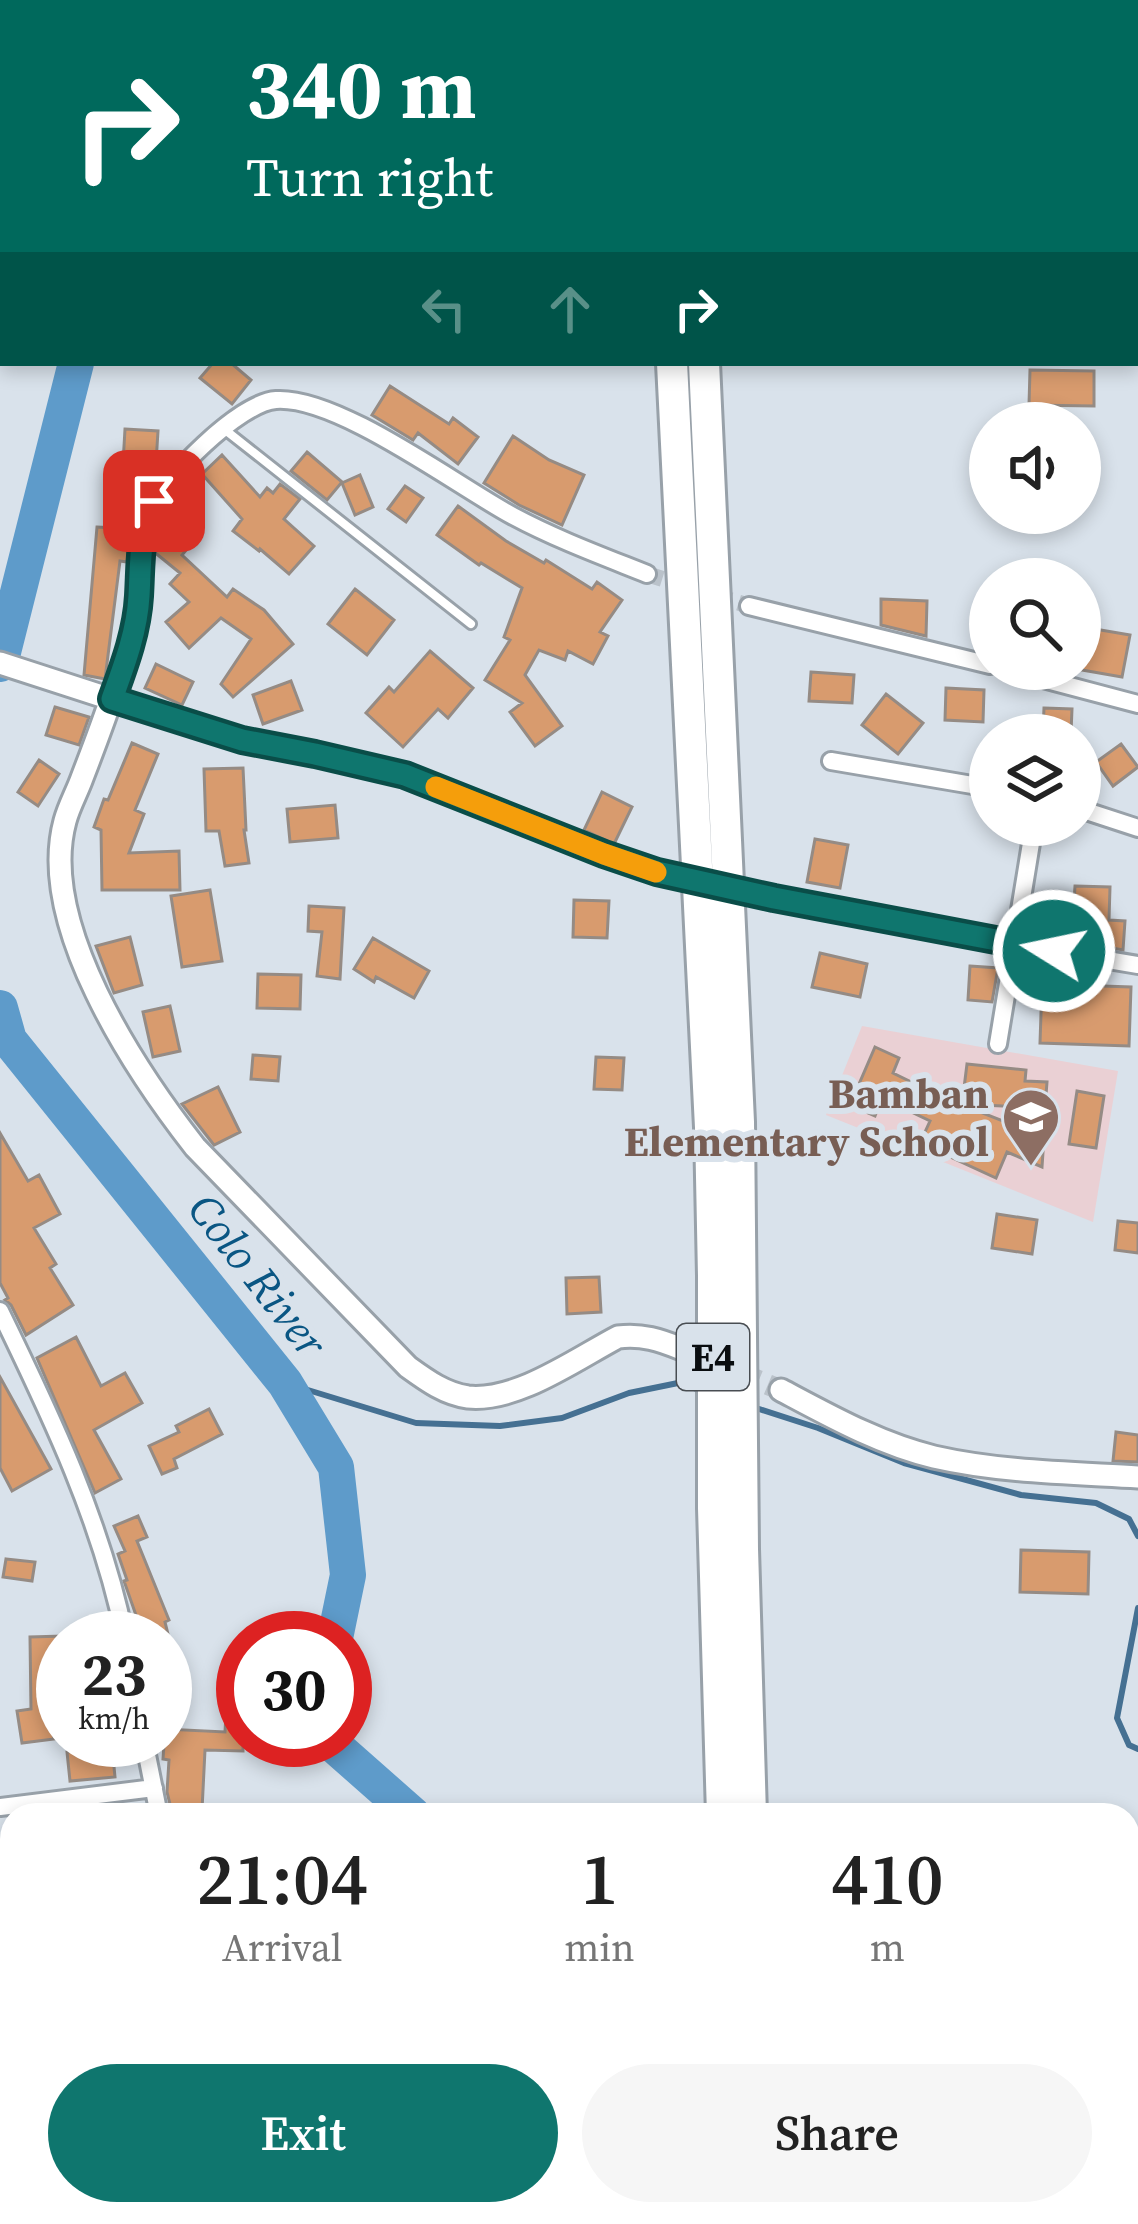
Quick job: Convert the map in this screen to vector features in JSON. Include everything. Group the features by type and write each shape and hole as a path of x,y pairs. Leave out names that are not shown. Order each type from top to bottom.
{"highway":[{"name":"E4","path":"672,366 710,1127 722,1803"},
{"name":"E4","path":"704,366 740,1122 743,1550 751,1803"}],"street":[{"path":"647,574 506,513 425,461 336,415 273,400 249,409 163,487 147,516 134,630 65,821 61,890 80,953 105,1006 170,1114 195,1147 408,1367 436,1387 467,1397 509,1394 618,1336 651,1337 682,1348"},
{"path":"749,606 969,660"},
{"path":"0,663 242,740 405,775 657,872 1138,965"},
{"path":"1085,690 1138,704"},
{"path":"831,761 969,784"},
{"path":"1101,816 1138,828"},
{"path":"998,1044 1030,846"},
{"path":"0,1311 78,1483 104,1555 117,1611"},
{"path":"781,1390 884,1441 934,1456 991,1466 1138,1478"},
{"path":"150,1767 157,1803"},
{"path":"32,1803 154,1788"}],"lane":[{"path":"223,428 471,623"}],"shaded area":[{"name":"Bamban Elementary School","path":"862,1026 1118,1071 1093,1222 826,1115"}],"building":[{"path":"210,366 235,366 251,380 232,404 200,378"},
{"path":"1030,370 1094,371 1094,402 1029,402"},
{"path":"390,386 449,424 453,418 478,437 458,464 418,433 413,440 372,415"},
{"path":"125,429 158,431 152,483 122,481"},
{"path":"513,436 549,460 584,475 562,525 484,483"},
{"path":"307,452 342,482 327,500 291,471"},
{"path":"222,455 260,497 267,488 273,493 280,484 300,499 284,519 314,546 289,574 233,531 242,519 202,474"},
{"path":"360,475 373,507 355,515 342,483"},
{"path":"405,486 423,498 406,522 388,509"},
{"path":"458,506 544,563 592,589 597,582 622,600 600,632 608,636 593,664 568,651 565,660 539,650 525,675 562,726 535,746 510,712 522,703 485,680 510,640 504,637 522,588 437,535"},
{"path":"177,511 202,531 182,555 227,597 233,589 264,610 293,644 233,697 221,684 251,639 221,618 189,648 166,622 189,602 170,584 180,573 153,551 155,537"},
{"path":"97,527 131,529 127,562 120,561 105,679 84,675"},
{"path":"355,589 394,620 367,655 328,624"},
{"path":"881,599 927,601 926,636 881,625"},
{"path":"1101,630 1130,635 1122,677 1101,673"},
{"path":"430,651 473,688 448,718 438,709 403,747 366,713 389,687 394,692"},
{"path":"156,664 193,682 182,705 145,688"},
{"path":"811,672 854,675 852,703 809,701"},
{"path":"291,681 302,710 263,724 253,695"},
{"path":"946,688 984,690 983,714 969,714 969,721 945,720"},
{"path":"886,694 923,723 898,754 862,725"},
{"path":"55,707 89,717 79,745 46,735"},
{"path":"1044,708 1072,709 1072,714 1044,714"},
{"path":"132,743 158,754 135,810 144,814 129,853 179,851 180,890 102,890 101,830 94,827"},
{"path":"1121,744 1138,767 1113,786 1101,769 1101,758"},
{"path":"39,760 59,774 38,806 18,792"},
{"path":"243,768 249,863 225,866 219,831 206,831 204,769"},
{"path":"602,792 632,807 614,844 584,830"},
{"path":"335,805 338,838 290,842 287,809"},
{"path":"815,839 848,845 840,888 807,882"},
{"path":"1075,886 1110,887 1109,920 1125,921 1123,950 1068,940"},
{"path":"210,890 222,961 182,967 171,896"},
{"path":"574,900 609,901 607,938 573,937"},
{"path":"309,906 344,908 340,979 317,976 322,932 308,931"},
{"path":"130,937 142,985 114,993 96,946"},
{"path":"373,938 429,971 414,998 354,969"},
{"path":"820,953 867,964 860,997 812,987"},
{"path":"970,966 998,968 992,1002 968,1000"},
{"path":"258,974 301,975 300,1009 257,1008"},
{"path":"1042,984 1131,987 1129,1046 1040,1043"},
{"path":"170,1006 180,1051 153,1057 143,1012"},
{"path":"875,1047 899,1058 893,1073 1044,1137 1042,1167 1007,1152 996,1178 920,1143 930,1121 882,1098 875,1116 850,1105"},
{"path":"253,1055 280,1057 278,1081 251,1079"},
{"path":"596,1057 624,1058 622,1090 594,1089"},
{"path":"967,1064 1026,1070 1025,1081 1047,1082 1045,1108 962,1104"},
{"path":"218,1087 240,1132 214,1145 182,1104"},
{"path":"1077,1091 1104,1096 1096,1148 1069,1144"},
{"path":"0,1133 28,1181 39,1175 60,1214 34,1228 56,1264 50,1268 73,1305 26,1335 0,1283"},
{"path":"997,1214 1037,1220 1032,1254 992,1248"},
{"path":"1118,1221 1138,1223 1138,1253 1115,1250"},
{"path":"599,1277 601,1312 567,1314 566,1278"},
{"path":"76,1337 101,1386 125,1373 142,1403 94,1430 121,1479 95,1493 37,1358"},
{"path":"0,1377 51,1469 12,1491 0,1468"},
{"path":"209,1409 222,1434 174,1459 177,1468 162,1474 149,1446 179,1432 176,1426"},
{"path":"1116,1432 1138,1435 1138,1462 1113,1461"},
{"path":"138,1516 147,1537 137,1541 165,1611 135,1611 118,1554 125,1551 114,1526"},
{"path":"1021,1550 1089,1552 1088,1594 1020,1592"},
{"path":"6,1559 35,1562 32,1581 3,1577"},
{"path":"30,1637 36,1637 36,1741 22,1743 17,1711 31,1709"},
{"path":"192,1730 216,1732 216,1750 205,1750 202,1803 170,1803 169,1767 192,1767"},
{"path":"69,1767 114,1767 115,1777 70,1781"}],"waterway":[{"name":"Colo River","path":"0,664 75,366"},
{"name":"Colo River","path":"0,1008 9,1040 285,1383 336,1467 348,1575 341,1611"},
{"path":"285,1383 416,1423 500,1426 562,1418 629,1393 678,1383 703,1391"},
{"path":"750,1406 904,1463 1021,1495 1096,1503 1129,1519 1138,1536"},
{"path":"1138,1608 1117,1718 1129,1745 1138,1749"},
{"name":"Colo River","path":"359,1767 399,1803"}],"tunnel":[{"path":"647,574 749,606"},
{"path":"682,1349 781,1390"}],"slow traffic":[{"path":"436,787 656,872"}],"place":[{"name":"Bamban Elementary School","path":"1031,1168"}],"route":[{"path":"154,501 141,539 134,630 112,699 242,740 405,775 657,872 1054,951"}]}
